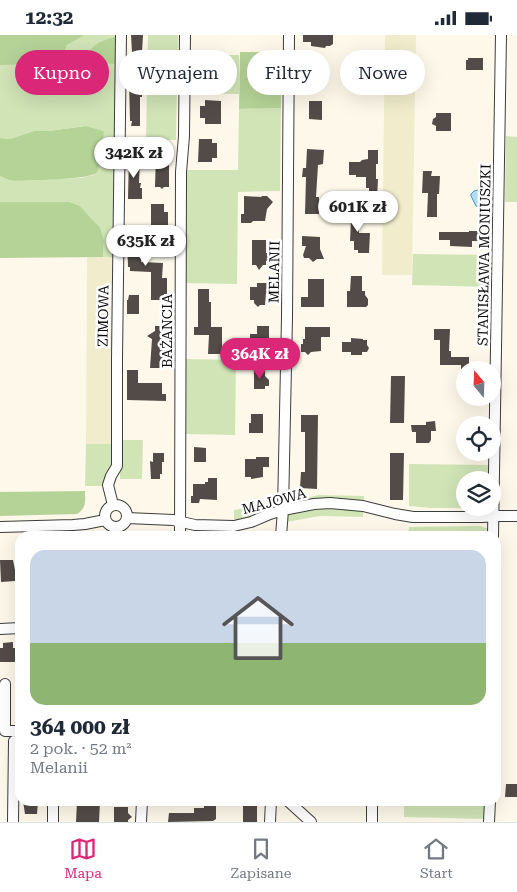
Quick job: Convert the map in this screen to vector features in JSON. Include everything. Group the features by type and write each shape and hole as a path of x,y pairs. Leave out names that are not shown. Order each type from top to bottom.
{"street":[{"name":"ZIMOWA","path":"113,505 108,485 116,466 117,443 116,359 121,35"},
{"name":"BAŻANCIA","path":"180,531 181,171 184,136 185,35"},
{"name":"MELANII","path":"281,531 287,308 289,35"},
{"name":"STANISŁAWA MONIUSZKI","path":"495,471 501,35"},
{"name":"MAJOWA","path":"127,518 180,521 195,525 234,526 283,510 330,503 363,506 413,517 494,516"},
{"path":"113,505 120,505 126,511 127,518 122,531 110,526 105,520 105,516 107,509 113,505"},
{"name":"STANISŁAWA MONIUSZKI","path":"493,531 494,516"},
{"name":"MAJOWA","path":"501,516 517,516"},
{"path":"0,527 73,525 105,520"},
{"path":"0,629 15,628"},
{"path":"5,684 5,731 15,731"},
{"path":"13,822 14,741"},
{"path":"52,822 53,806"},
{"path":"141,822 142,806"},
{"path":"270,822 271,806"},
{"path":"293,806 311,822"},
{"path":"372,806 372,822"},
{"path":"490,806 490,822"}],"shaded area":[{"path":"385,35 416,35 416,50 385,50"},
{"path":"384,95 415,95 412,275 382,275"},
{"path":"87,257 115,257 114,444 86,444"}],"green space":[{"path":"0,35 85,35 67,45 65,50 15,50 15,65 0,65"},
{"path":"85,35 117,35 100,50 65,50 67,45"},
{"path":"148,35 178,35 178,50 148,50"},
{"path":"117,37 117,64 109,64 109,50 90,50 105,40"},
{"path":"240,52 247,52 247,95 281,95 281,108 239,109"},
{"path":"237,55 239,55 239,94 237,94"},
{"path":"109,64 117,64 115,257 103,257 104,240 100,227 80,206 70,202 0,202 0,176 15,181 81,178 94,175 100,165 104,131 85,126 34,131 10,139 0,138 0,65 15,65 15,95 109,95"},
{"path":"147,95 177,95 176,140 146,140"},
{"path":"281,108 280,191 238,192 237,284 185,283 185,170 238,170 239,109"},
{"path":"86,126 104,131 101,159 96,173 82,177 15,181 0,176 0,138 10,139 34,131"},
{"path":"506,136 517,137 517,202 505,202"},
{"path":"0,202 70,202 80,206 100,227 104,240 103,257 0,258"},
{"path":"413,254 493,255 492,287 412,285"},
{"path":"185,359 236,360 235,435 184,434"},
{"path":"120,440 143,440 142,479 120,479"},
{"path":"86,444 114,444 113,468 106,476 104,486 85,486"},
{"path":"409,464 490,465 490,471 456,471 456,508 409,506"},
{"path":"85,491 84,507 77,514 0,516 0,492"},
{"path":"276,495 278,497 274,502 264,510 234,520 234,510 269,504"},
{"path":"290,495 296,500 319,495 364,496 364,500 361,502 294,503 290,499"},
{"path":"309,509 355,509 363,512 363,517 320,516 286,522 287,516 292,513"},
{"path":"480,526 489,529 489,531 409,531 409,527"},
{"path":"404,806 485,806 484,819 404,817"}],"water":[{"path":"481,189 485,191 489,200 488,207 483,209 476,206 471,196 474,191"}],"building":[{"path":"131,35 143,35 142,50 132,50"},
{"path":"303,35 333,35 333,44 325,48 311,46 311,42 303,42"},
{"path":"468,58 483,58 483,70 466,70 466,60"},
{"path":"129,95 142,95 140,97 140,126 131,126 132,121 130,121"},
{"path":"205,100 221,101 221,124 205,124 205,118 200,118 200,106 205,106"},
{"path":"309,101 322,101 322,120 309,119"},
{"path":"436,113 451,113 451,131 436,131 436,126 432,124"},
{"path":"199,139 212,139 212,143 217,143 217,158 212,158 212,162 198,162"},
{"path":"307,149 324,150 323,164 318,165 316,197 319,197 319,202 321,202 319,214 305,214 306,177 302,177 303,168 306,168"},
{"path":"368,150 378,150 378,164 376,164 376,179 378,179 377,199 369,199 366,177 349,175 349,162 360,162 368,159"},
{"path":"162,151 169,154 169,187 162,189 155,187 156,153"},
{"path":"129,156 140,156 139,183 141,183 140,188 142,188 142,199 128,199"},
{"path":"423,171 432,171 431,176 440,176 439,194 437,194 437,217 427,217 428,193 422,193"},
{"path":"244,196 267,196 273,202 267,209 265,221 241,223 241,214 244,214"},
{"path":"151,204 164,204 164,212 168,212 168,226 151,226"},
{"path":"347,210 359,210 359,233 370,233 369,253 358,253 358,250 354,250 354,241 350,241 351,220 347,220"},
{"path":"127,230 138,231 138,251 141,251 141,262 163,263 162,278 167,278 167,294 164,294 164,300 151,300 151,272 130,271 130,267 128,267"},
{"path":"480,231 480,241 472,241 472,247 450,246 450,240 439,240 439,232"},
{"path":"302,236 320,237 320,249 324,259 317,259 313,262 309,258 304,258 306,246 302,246"},
{"path":"252,240 266,240 266,253 271,253 271,261 266,261 266,265 263,265 259,270 256,265 252,265"},
{"path":"351,276 362,276 362,291 365,291 368,299 366,307 347,307 347,291 350,291"},
{"path":"308,279 324,279 324,307 301,307 301,297 308,297"},
{"path":"257,283 271,283 271,293 266,293 265,305 258,307 254,300 250,300 250,287 257,287"},
{"path":"198,289 209,289 211,327 222,327 222,354 208,354 209,335 194,335 194,327 198,327"},
{"path":"129,295 139,295 139,314 127,314"},
{"path":"155,326 167,326 167,368 150,368 152,339 147,336 155,331"},
{"path":"257,326 269,326 269,349 256,350 256,343 250,343 250,334 257,334"},
{"path":"305,327 330,327 330,337 321,337 321,351 311,352 308,355 305,352 301,352 301,344 303,344 303,339 305,339"},
{"path":"434,329 450,329 449,351 451,351 451,357 469,357 469,361 456,361 456,365 440,365 440,340 434,340"},
{"path":"351,338 367,340 369,348 367,352 362,352 362,355 351,355 351,352 342,352 342,342 351,342"},
{"path":"127,370 138,370 138,383 162,383 162,394 166,394 166,401 127,400"},
{"path":"254,370 265,370 269,386 265,386 265,389 254,389"},
{"path":"391,376 405,376 404,423 390,423"},
{"path":"251,414 263,414 263,433 249,433"},
{"path":"301,415 318,415 317,489 300,488 301,472 305,472 305,432 301,432"},
{"path":"435,421 436,431 431,431 429,443 416,443 416,432 412,432 411,425 426,425 426,422"},
{"path":"194,447 206,448 206,462 194,462"},
{"path":"153,453 164,453 160,479 151,479 150,461 153,462"},
{"path":"390,453 404,453 403,500 390,500"},
{"path":"256,457 269,457 269,467 263,467 263,477 251,479 251,477 245,477 245,459 256,459"},
{"path":"208,478 217,478 217,500 200,499 199,503 191,503 193,484 205,484 205,482 208,482"},
{"path":"0,560 13,560 15,581 1,582"},
{"path":"13,642 15,662 0,662 0,648 3,648 3,643"},
{"path":"506,784 517,784 517,797 505,797"},
{"path":"24,806 38,806 37,814 25,814"},
{"path":"77,806 100,806 99,822 76,822"},
{"path":"204,806 216,806 216,819 213,821 168,822 169,813 194,813 194,808 204,808"},
{"path":"243,806 257,806 257,822 243,822"},
{"path":"114,807 128,807 128,813 132,817 128,822 114,822"}]}
